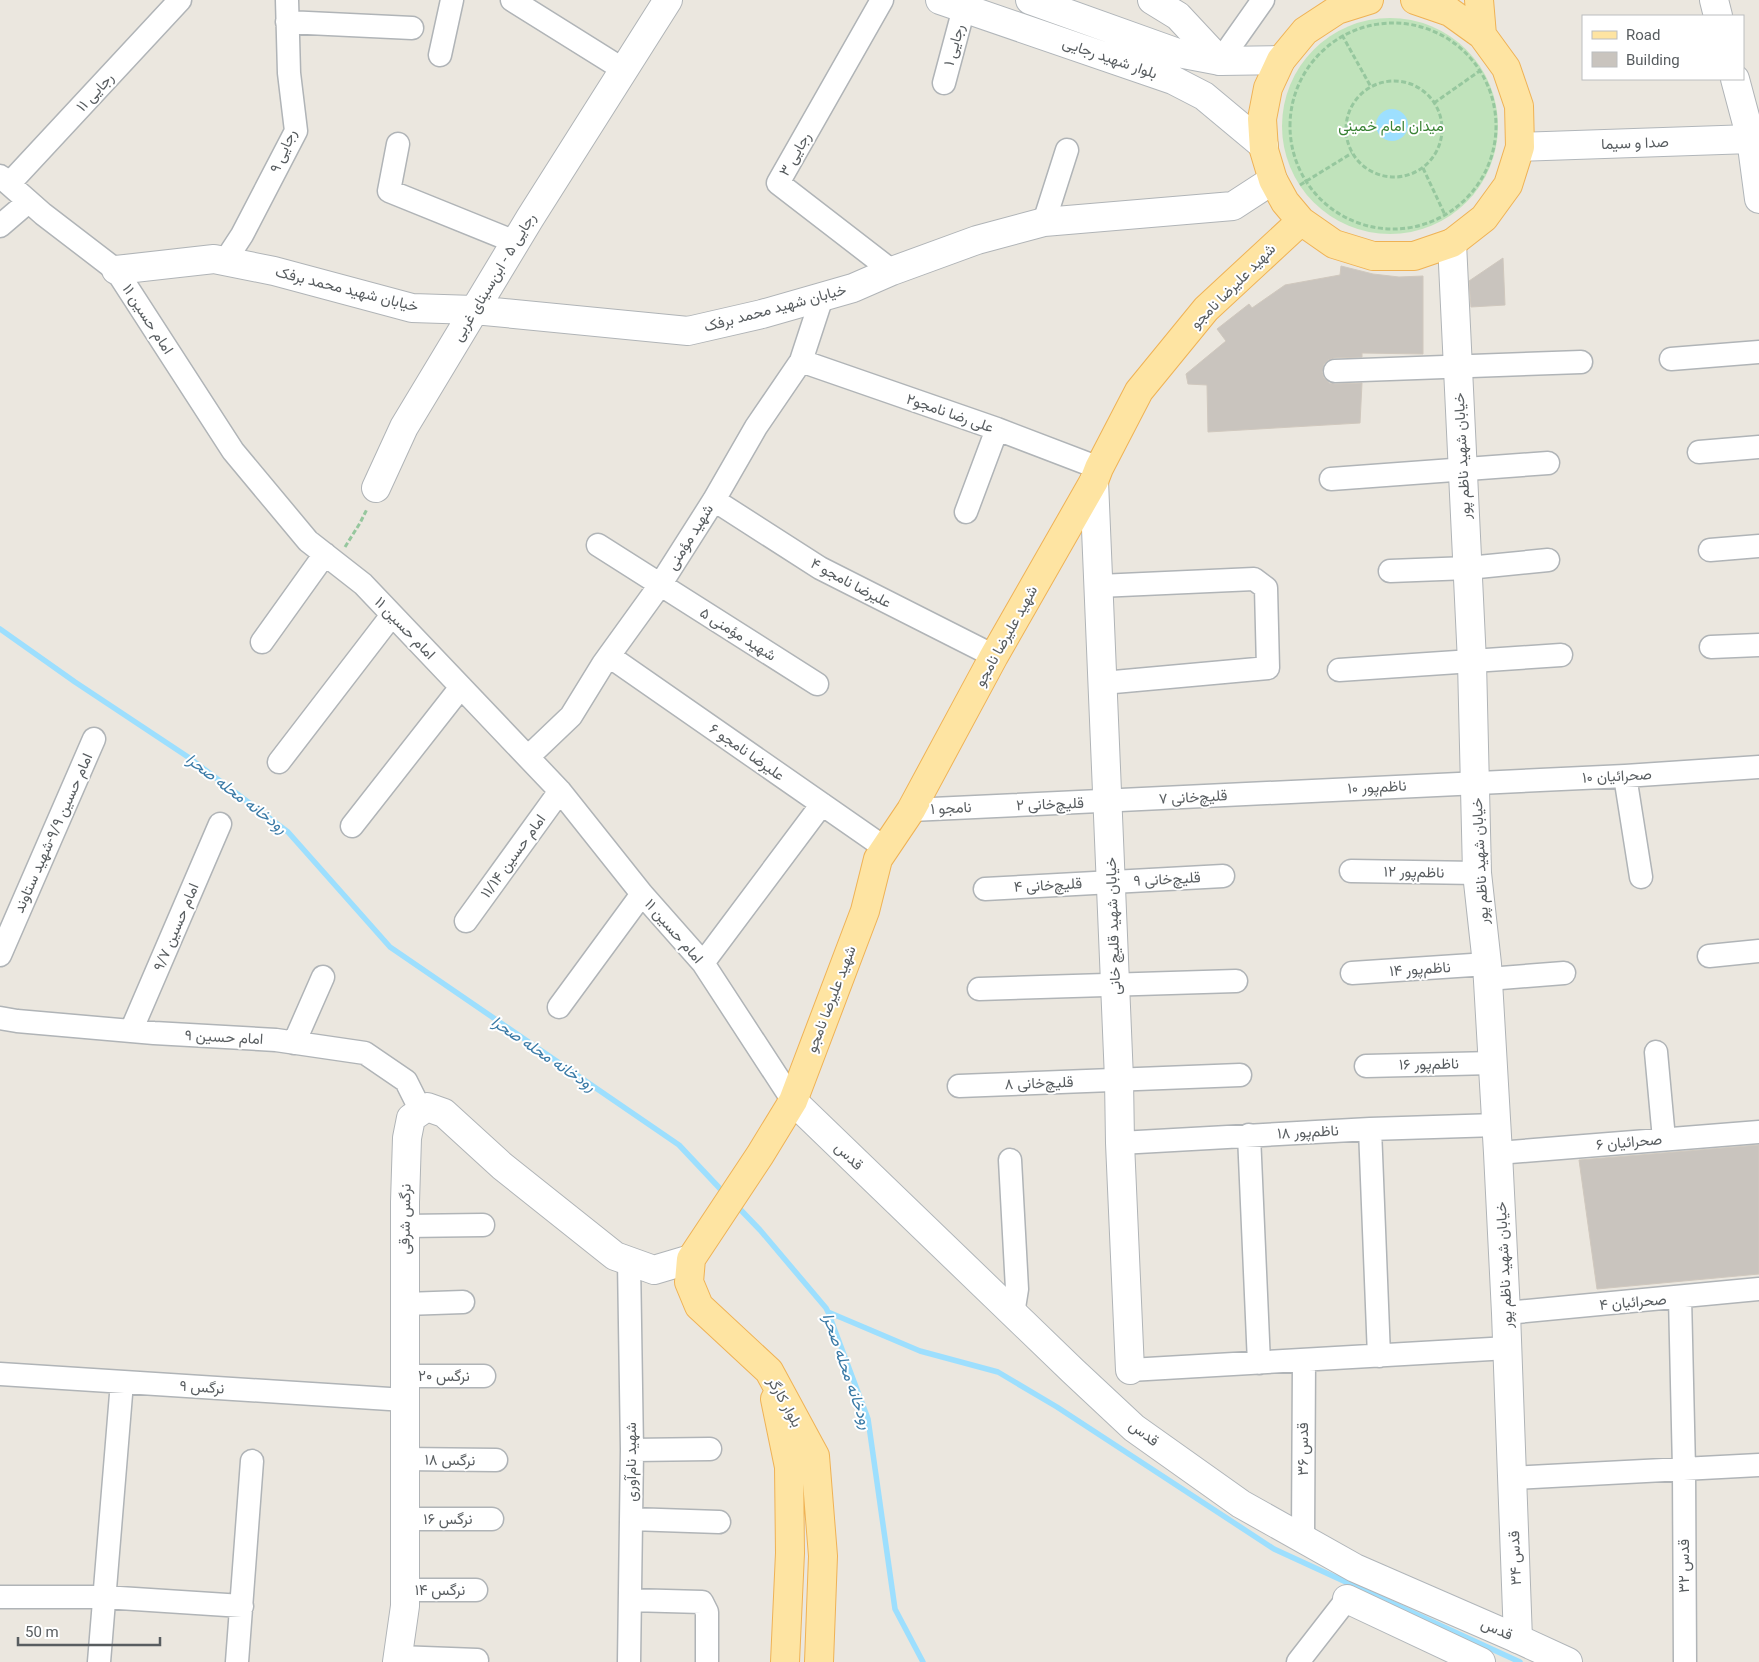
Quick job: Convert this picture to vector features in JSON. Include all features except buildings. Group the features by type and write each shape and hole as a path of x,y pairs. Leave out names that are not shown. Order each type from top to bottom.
{"main road":[{"path":"1370,0 1337,10 1305,31 1281,60 1268,88 1262,119 1264,146 1273,180 1285,202 1301,221 1334,244 1373,256 1414,256 1448,225 1484,218 1508,185 1520,147 1519,106 1506,68 1482,35 1450,12 1414,0"},
{"path":"1479,0 1482,35"},
{"name":"شهید علیرضا نامجو","path":"692,1259 760,1156 793,1101 865,911 878,860 911,810 994,656 1096,474 1139,391 1206,309 1301,221"},
{"path":"692,1259 689,1282 699,1306 769,1371"},
{"name":"بلوار کارگر","path":"769,1371 789,1467 790,1553 785,1662"},
{"name":"بلوار کارگر","path":"769,1371 815,1456 823,1556 819,1662"}],"street":[{"name":"رجایی ۱۱","path":"5,180 180,0"},
{"path":"440,55 452,0"},
{"path":"512,0 624,70"},
{"name":"رجایی ۵ - ابن‌سینای غربی","path":"376,488 404,428 474,310 668,0"},
{"name":"رجایی ۳","path":"882,0 778,183 892,271"},
{"name":"بلوار شهید رجایی","path":"1030,0 1178,53 1220,61 1281,60"},
{"path":"1152,0 1178,16 1220,61 1263,0"},
{"path":"1714,0 1718,15"},
{"name":"بلوار شهید رجایی","path":"952,4 1173,80 1204,96 1264,146"},
{"name":"رجایی ۱","path":"944,83 952,4"},
{"path":"287,11 412,28"},
{"name":"رجایی ۹","path":"225,261 242,235 296,131 288,73 287,11"},
{"path":"1735,80 1756,139 1759,199"},
{"name":"صدا و سیما","path":"1520,147 1756,139"},
{"path":"398,144 389,191 515,242"},
{"path":"1044,222 1067,150"},
{"name":"امام حسین ۱۱","path":"5,180 28,202 116,270 233,451 308,541 363,584 560,791 642,894 703,963 793,1101"},
{"name":"خیابان شهید محمد برفک","path":"116,270 214,259 274,271 412,308 474,310 688,331 762,314 853,288 892,271 977,240 1044,222 1233,206 1273,180"},
{"path":"0,226 28,202"},
{"name":"خیابان شهید ناظم پور","path":"1448,225 1458,366 1468,568 1476,782 1477,872 1487,972 1497,1125 1508,1348 1512,1478"},
{"name":"شهید مؤمنی","path":"528,757 571,716 609,656 660,585 714,500 756,427 801,361 822,297"},
{"path":"1671,359 1759,352"},
{"name":"علی رضا نامجو۲","path":"801,361 997,429 1096,474"},
{"path":"1335,371 1581,362"},
{"path":"966,512 997,429"},
{"path":"1699,452 1759,447"},
{"path":"1331,479 1548,463"},
{"name":"خیابان شهید قلیچ خانی","path":"1096,474 1130,1370"},
{"name":"علیرضا نامجو ۴","path":"714,500 820,568 994,656"},
{"name":"شهید مؤمنی ۵","path":"598,545 817,684"},
{"path":"1710,550 1759,546"},
{"path":"262,642 330,558"},
{"path":"1390,571 1468,568 1548,560"},
{"path":"1099,586 1254,579 1266,588 1268,668 1103,683"},
{"path":"279,762 392,615"},
{"path":"1711,647 1759,644"},
{"path":"1339,670 1561,655"},
{"name":"علیرضا نامجو ۶","path":"609,656 885,848"},
{"path":"352,826 461,687"},
{"name":"امام حسین ۹/۹-شهید ستاوند","path":"0,954 94,739"},
{"name":"صحرائیان ۱۰","path":"1476,782 1625,776 1759,767"},
{"path":"1625,776 1641,877"},
{"name":"ناظم‌پور ۱۰","path":"1278,792 1476,782"},
{"name":"امام حسین ۱۱/۱۴","path":"466,921 560,791"},
{"name":"قلیچ‌خانی ۷","path":"1108,801 1278,792"},
{"name":"قلیچ‌خانی ۲","path":"992,806 1108,801"},
{"path":"703,963 822,804"},
{"name":"نامجو ۱","path":"911,810 992,806"},
{"name":"امام حسین ۹/۷","path":"131,1031 220,824"},
{"name":"ناظم‌پور ۱۲","path":"1352,871 1477,872"},
{"name":"قلیچ‌خانی ۹","path":"1111,882 1223,876"},
{"name":"قلیچ‌خانی ۴","path":"985,889 1111,882"},
{"path":"559,1007 642,894"},
{"path":"1709,956 1759,951"},
{"name":"ناظم‌پور ۱۴","path":"1352,973 1564,973"},
{"path":"294,1043 323,977"},
{"path":"979,989 1236,981"},
{"name":"امام حسین ۹","path":"0,1018 131,1031 276,1040 365,1053 406,1081 420,1111"},
{"path":"1656,1052 1664,1139"},
{"name":"ناظم‌پور ۱۶","path":"1366,1066 1493,1063"},
{"name":"قلیچ‌خانی ۸","path":"959,1086 1240,1075"},
{"name":"قدس","path":"793,1101 1134,1428 1241,1504 1355,1568 1518,1638 1568,1662"},
{"path":"420,1111 427,1107 444,1113 502,1166 615,1256 654,1270 692,1259"},
{"name":"نرگس شرقی","path":"397,1660 405,1606 404,1304 407,1138 411,1118 420,1111"},
{"name":"ناظم‌پور ۱۸","path":"1120,1143 1370,1129 1497,1125"},
{"path":"1370,1129 1379,1356"},
{"name":"صحرائیان ۶","path":"1498,1153 1759,1132"},
{"path":"1248,1135 1259,1362"},
{"path":"1010,1160 1017,1289 1013,1314"},
{"path":"405,1226 483,1225"},
{"name":"شهید نام‌آوری","path":"629,1262 632,1450 629,1662"},
{"name":"صحرائیان ۴","path":"1506,1313 1759,1289"},
{"name":"قدس ۳۲","path":"1680,1298 1684,1470 1685,1662"},
{"path":"404,1304 463,1302"},
{"path":"1130,1370 1508,1348"},
{"name":"قدس ۳۶","path":"1303,1538 1304,1360"},
{"name":"نرگس ۹","path":"0,1374 122,1382 405,1388"},
{"name":"نرگس ۲۰","path":"405,1388 484,1376"},
{"path":"99,1662 122,1382"},
{"path":"632,1450 710,1450"},
{"name":"نرگس ۱۸","path":"404,1459 496,1460"},
{"path":"237,1662 252,1461"},
{"path":"1512,1478 1759,1465"},
{"name":"قدس ۳۴","path":"1512,1478 1518,1638"},
{"name":"نرگس ۱۶","path":"404,1519 492,1519"},
{"path":"631,1519 719,1522"},
{"name":"نرگس ۱۴","path":"405,1590 476,1590"},
{"path":"0,1597 104,1597 242,1606"},
{"path":"1298,1662 1347,1599 1481,1662"},
{"path":"630,1600 702,1602 708,1612 706,1662"},
{"path":"1432,1639 1445,1606"},
{"path":"397,1660 477,1660"}],"path":[{"path":"1392,22 1411,24 1448,38 1464,51 1481,70 1494,104 1496,124 1494,144 1489,164 1479,182 1448,225 1433,222 1413,228 1393,230 1372,228 1352,222 1334,211 1319,198 1306,182 1297,164 1292,145 1290,125 1292,105 1298,86 1307,68 1335,40 1353,31 1372,25 1392,22"},
{"path":"1340,30 1371,87"},
{"path":"1434,103 1481,70"},
{"path":"1398,80 1410,83 1421,88 1434,103 1441,116 1442,139 1438,150 1423,168 1402,177 1378,175 1359,162 1352,152 1346,130 1347,118 1357,98 1371,87 1387,81 1398,80"},
{"path":"1300,184 1352,152"},
{"path":"1423,168 1448,225"},
{"path":"330,558 360,523 376,488"}],"green space":[{"name":"میدان امام خمینی","path":"1390,18 1411,20 1431,26 1450,36 1466,50 1480,66 1490,85 1496,105 1498,126 1496,147 1490,167 1480,186 1466,202 1450,216 1431,226 1411,232 1390,234 1369,232 1349,226 1330,216 1314,202 1300,186 1290,167 1284,147 1282,126 1284,105 1290,85 1300,66 1314,50 1330,36 1349,26 1369,20"}],"water":[{"path":"1392,109 1398,110 1403,114 1407,119 1407,131 1403,136 1398,140 1392,141 1386,140 1381,136 1377,131 1376,125 1377,119 1381,114 1386,110"}],"waterway":[{"name":"رودخانه محله صحرا","path":"0,629 75,682 188,757 288,832 390,947 679,1145 726,1195"},
{"name":"رودخانه محله صحرا","path":"736,1205 760,1230 828,1312 868,1419 895,1609 923,1662"},
{"path":"828,1312 920,1351 998,1372 1057,1407 1274,1549 1520,1662"}]}
